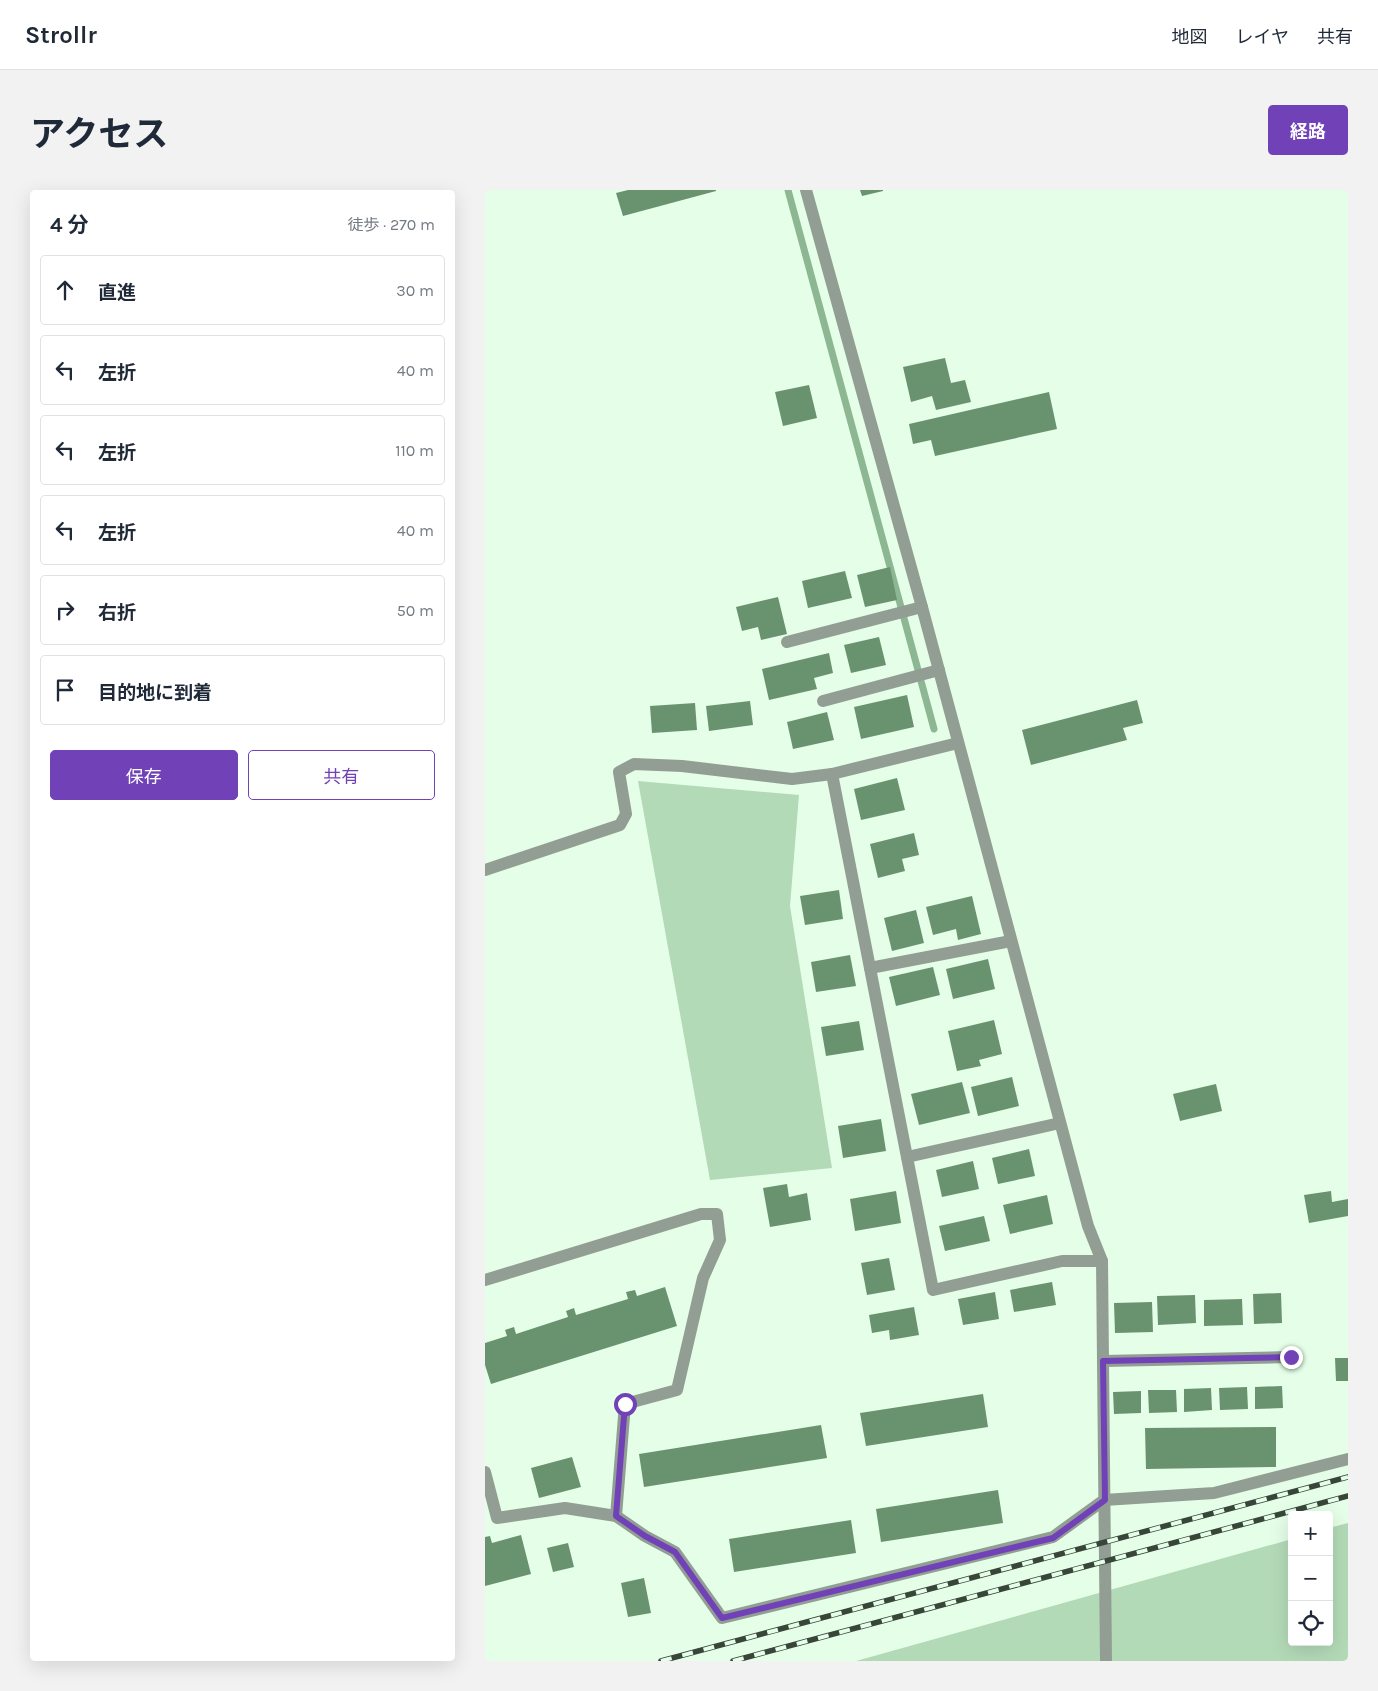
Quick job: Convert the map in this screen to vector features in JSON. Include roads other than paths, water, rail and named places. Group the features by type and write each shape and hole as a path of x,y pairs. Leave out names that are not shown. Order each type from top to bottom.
{"street":[{"path":"806,190 922,607 1088,1226 1102,1261 1106,1661"},
{"path":"787,642 922,607"},
{"path":"823,701 939,670"},
{"path":"485,870 620,825 626,814 619,772 634,764 682,766 792,780 832,774 958,743"},
{"path":"832,774 933,1290 1063,1261 1102,1261"},
{"path":"870,968 1011,941"},
{"path":"907,1157 1060,1123"},
{"path":"485,1280 701,1214 717,1214 720,1240 703,1278 677,1390 625,1404 616,1516"},
{"path":"1103,1361 1291,1357"},
{"path":"485,1472 497,1518 565,1508 616,1516 645,1536 675,1552 722,1618 1053,1538 1105,1500 1215,1493 1348,1459"}],"waterway":[{"path":"788,190 934,729"}],"railway":[{"path":"661,1661 1348,1477"},
{"path":"733,1661 1348,1496"}]}
